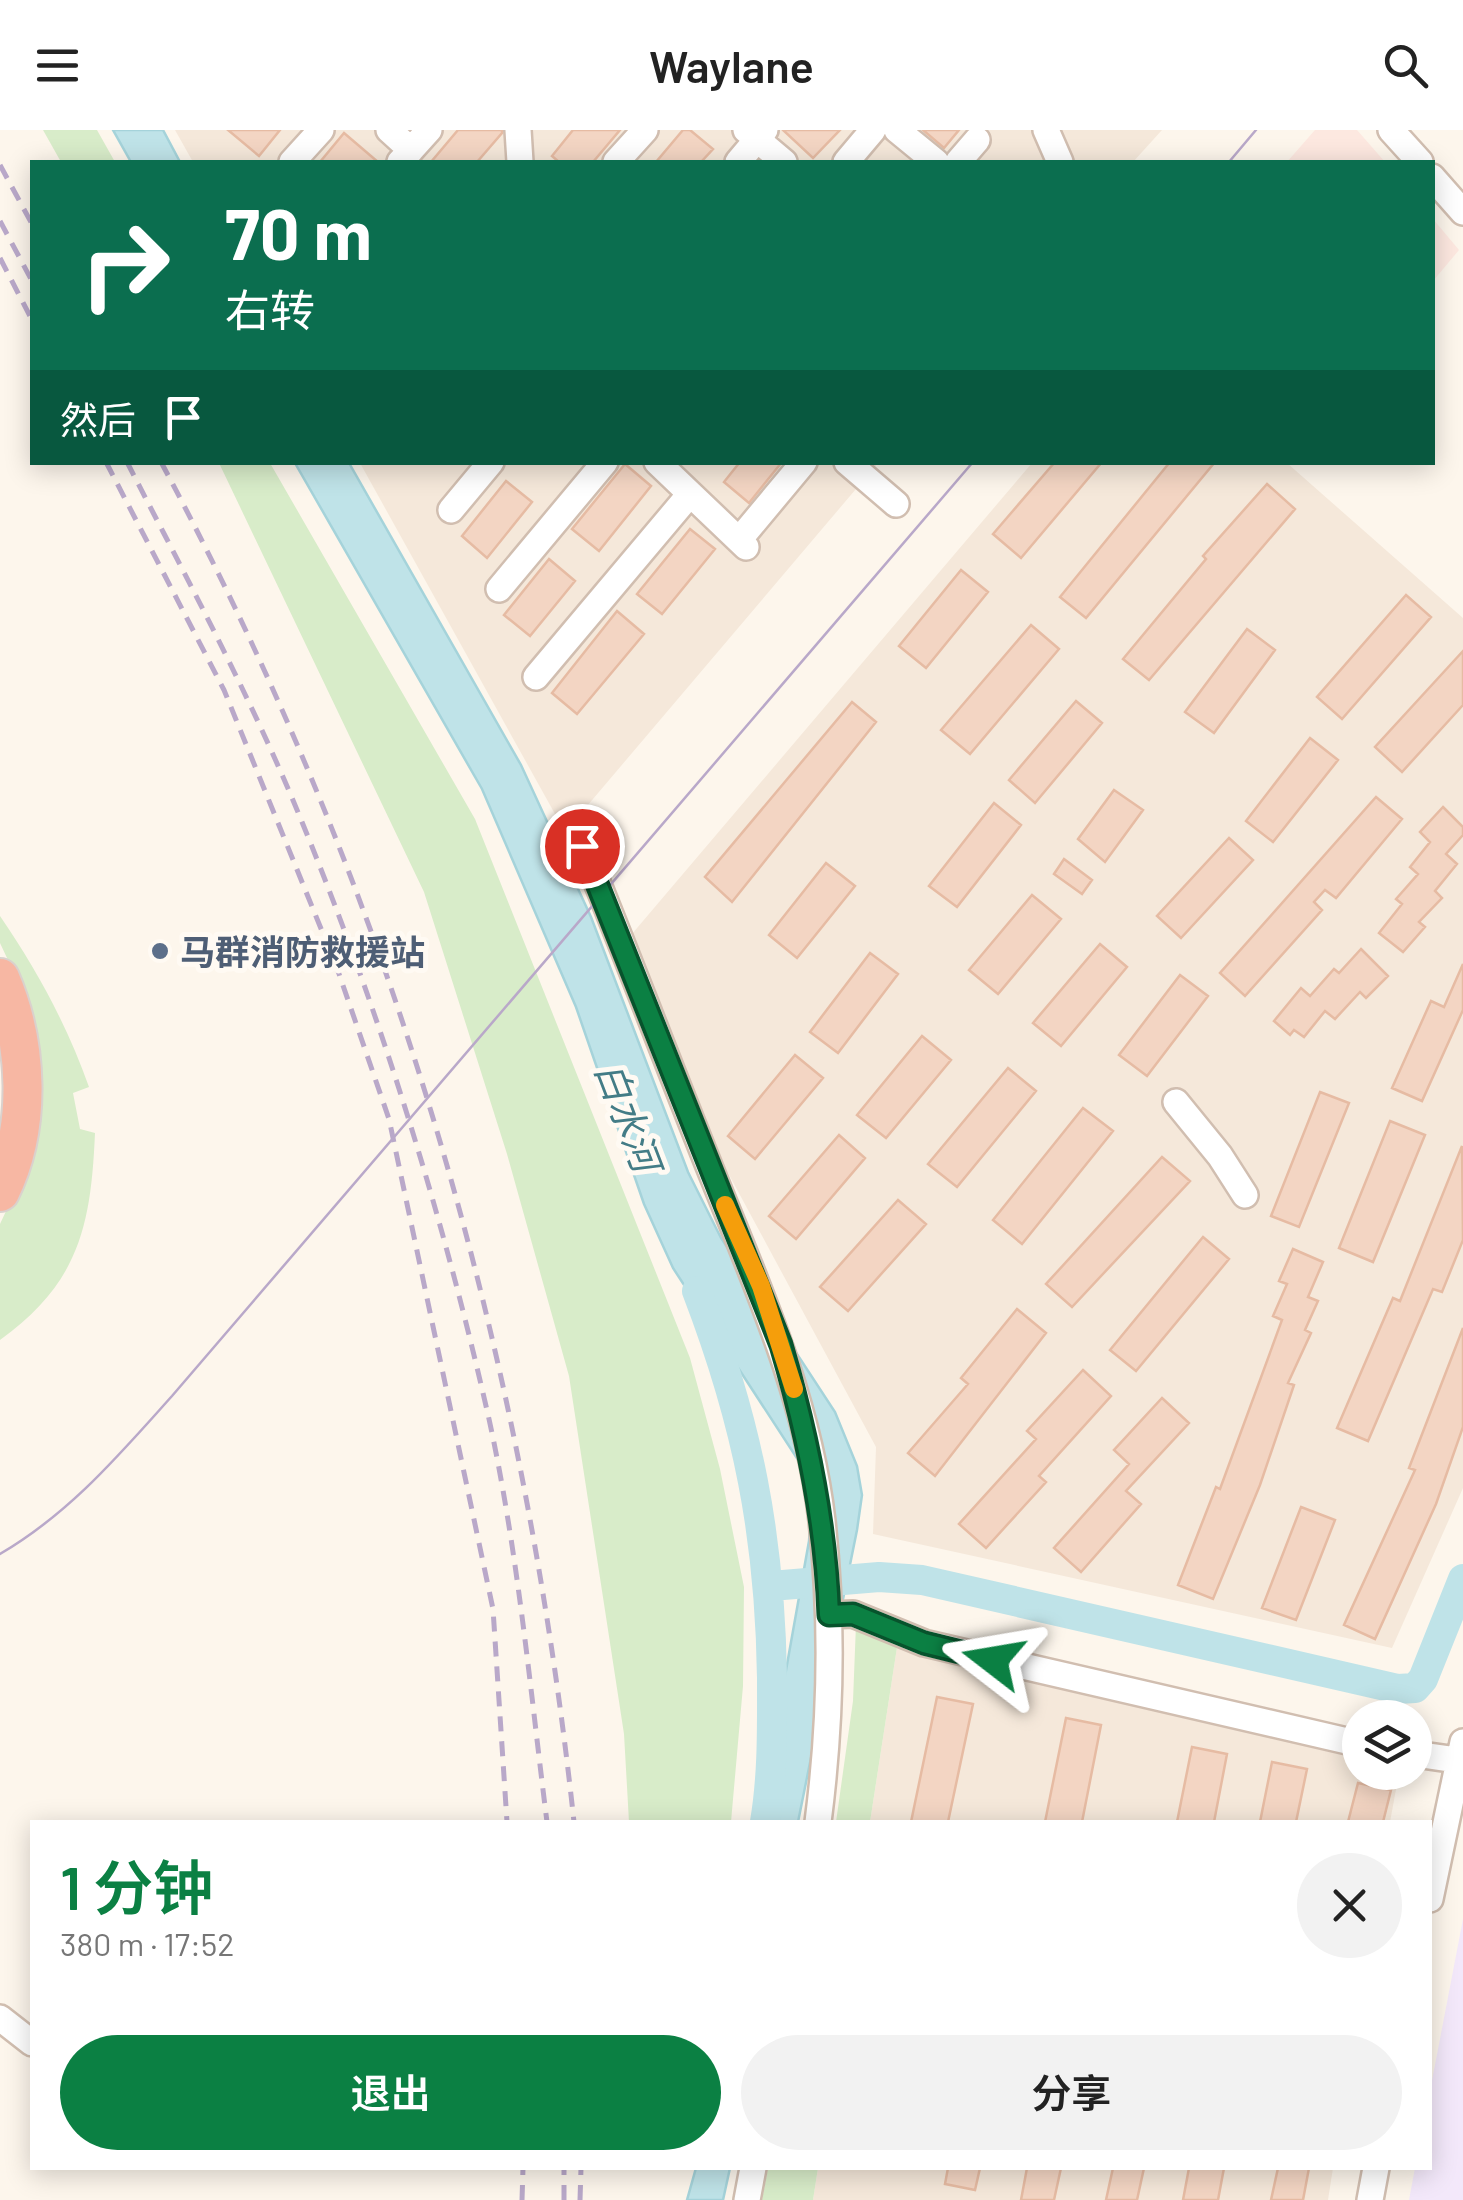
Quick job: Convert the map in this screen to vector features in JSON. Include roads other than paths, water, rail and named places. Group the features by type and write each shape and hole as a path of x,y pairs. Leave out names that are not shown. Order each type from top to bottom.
{"highway":[{"path":"0,978 22,1059 21,1112 11,1170 0,1192"}],"street":[{"path":"294,160 321,130"},
{"path":"389,130 405,156 429,130"},
{"path":"518,130 520,160"},
{"path":"618,160 645,130"},
{"path":"848,160 873,130"},
{"path":"897,130 934,160"},
{"path":"1046,130 1059,160"},
{"path":"1392,130 1418,160"},
{"path":"739,160 756,133 782,160"},
{"path":"960,160 978,140"},
{"path":"1435,180 1463,212"},
{"path":"452,510 489,465"},
{"path":"499,588 602,465"},
{"path":"659,465 743,543 802,465"},
{"path":"850,465 896,504"},
{"path":"536,678 690,494"},
{"path":"582,846 761,1286 798,1400 822,1518 829,1604 831,1668 818,1820"},
{"path":"1176,1102 1220,1156 1245,1195"},
{"path":"829,1604 924,1643 1342,1740"},
{"path":"1432,1754 1461,1755 1432,1890"},
{"path":"0,2018 30,2041"},
{"path":"747,2200 754,2170"},
{"path":"1370,2200 1376,2170"}],"water":[{"path":"113,130 163,130 179,160 130,160"},
{"name":"白水河","path":"296,465 350,465 521,765 591,917 688,1172 721,1238 835,1412 857,1466 862,1495 857,1530 798,1820 759,1820 809,1541 812,1500 804,1469 673,1268 644,1204 576,1007 482,789"},
{"path":"695,2170 730,2170 723,2200 687,2200"}],"waterway":[{"name":"白水河","path":"697,1291 743,1434 761,1528 772,1678 771,1768 765,1820"},
{"path":"771,1586 879,1577 922,1580 1398,1689 1415,1688 1423,1679 1463,1579"}],"tram line":[{"path":"1231,160 1256,130"},
{"path":"0,1554 71,1502 172,1396 970,465"}],"railway":[{"path":"0,165 30,220"},
{"path":"0,221 30,277"},
{"path":"0,258 30,316"},
{"path":"108,465 224,690 337,968 389,1119 493,1609 507,1820"},
{"path":"129,465 219,640 283,776 358,968 408,1117 471,1343 499,1469 547,1820"},
{"path":"163,465 243,624 315,788 379,954 434,1122 481,1293 520,1466 551,1643 574,1820"},
{"path":"522,2200 523,2170"},
{"path":"564,2170 564,2200"},
{"path":"580,2200 581,2170"}],"place":[{"name":"马群消防救援站","path":"160,951"}]}
